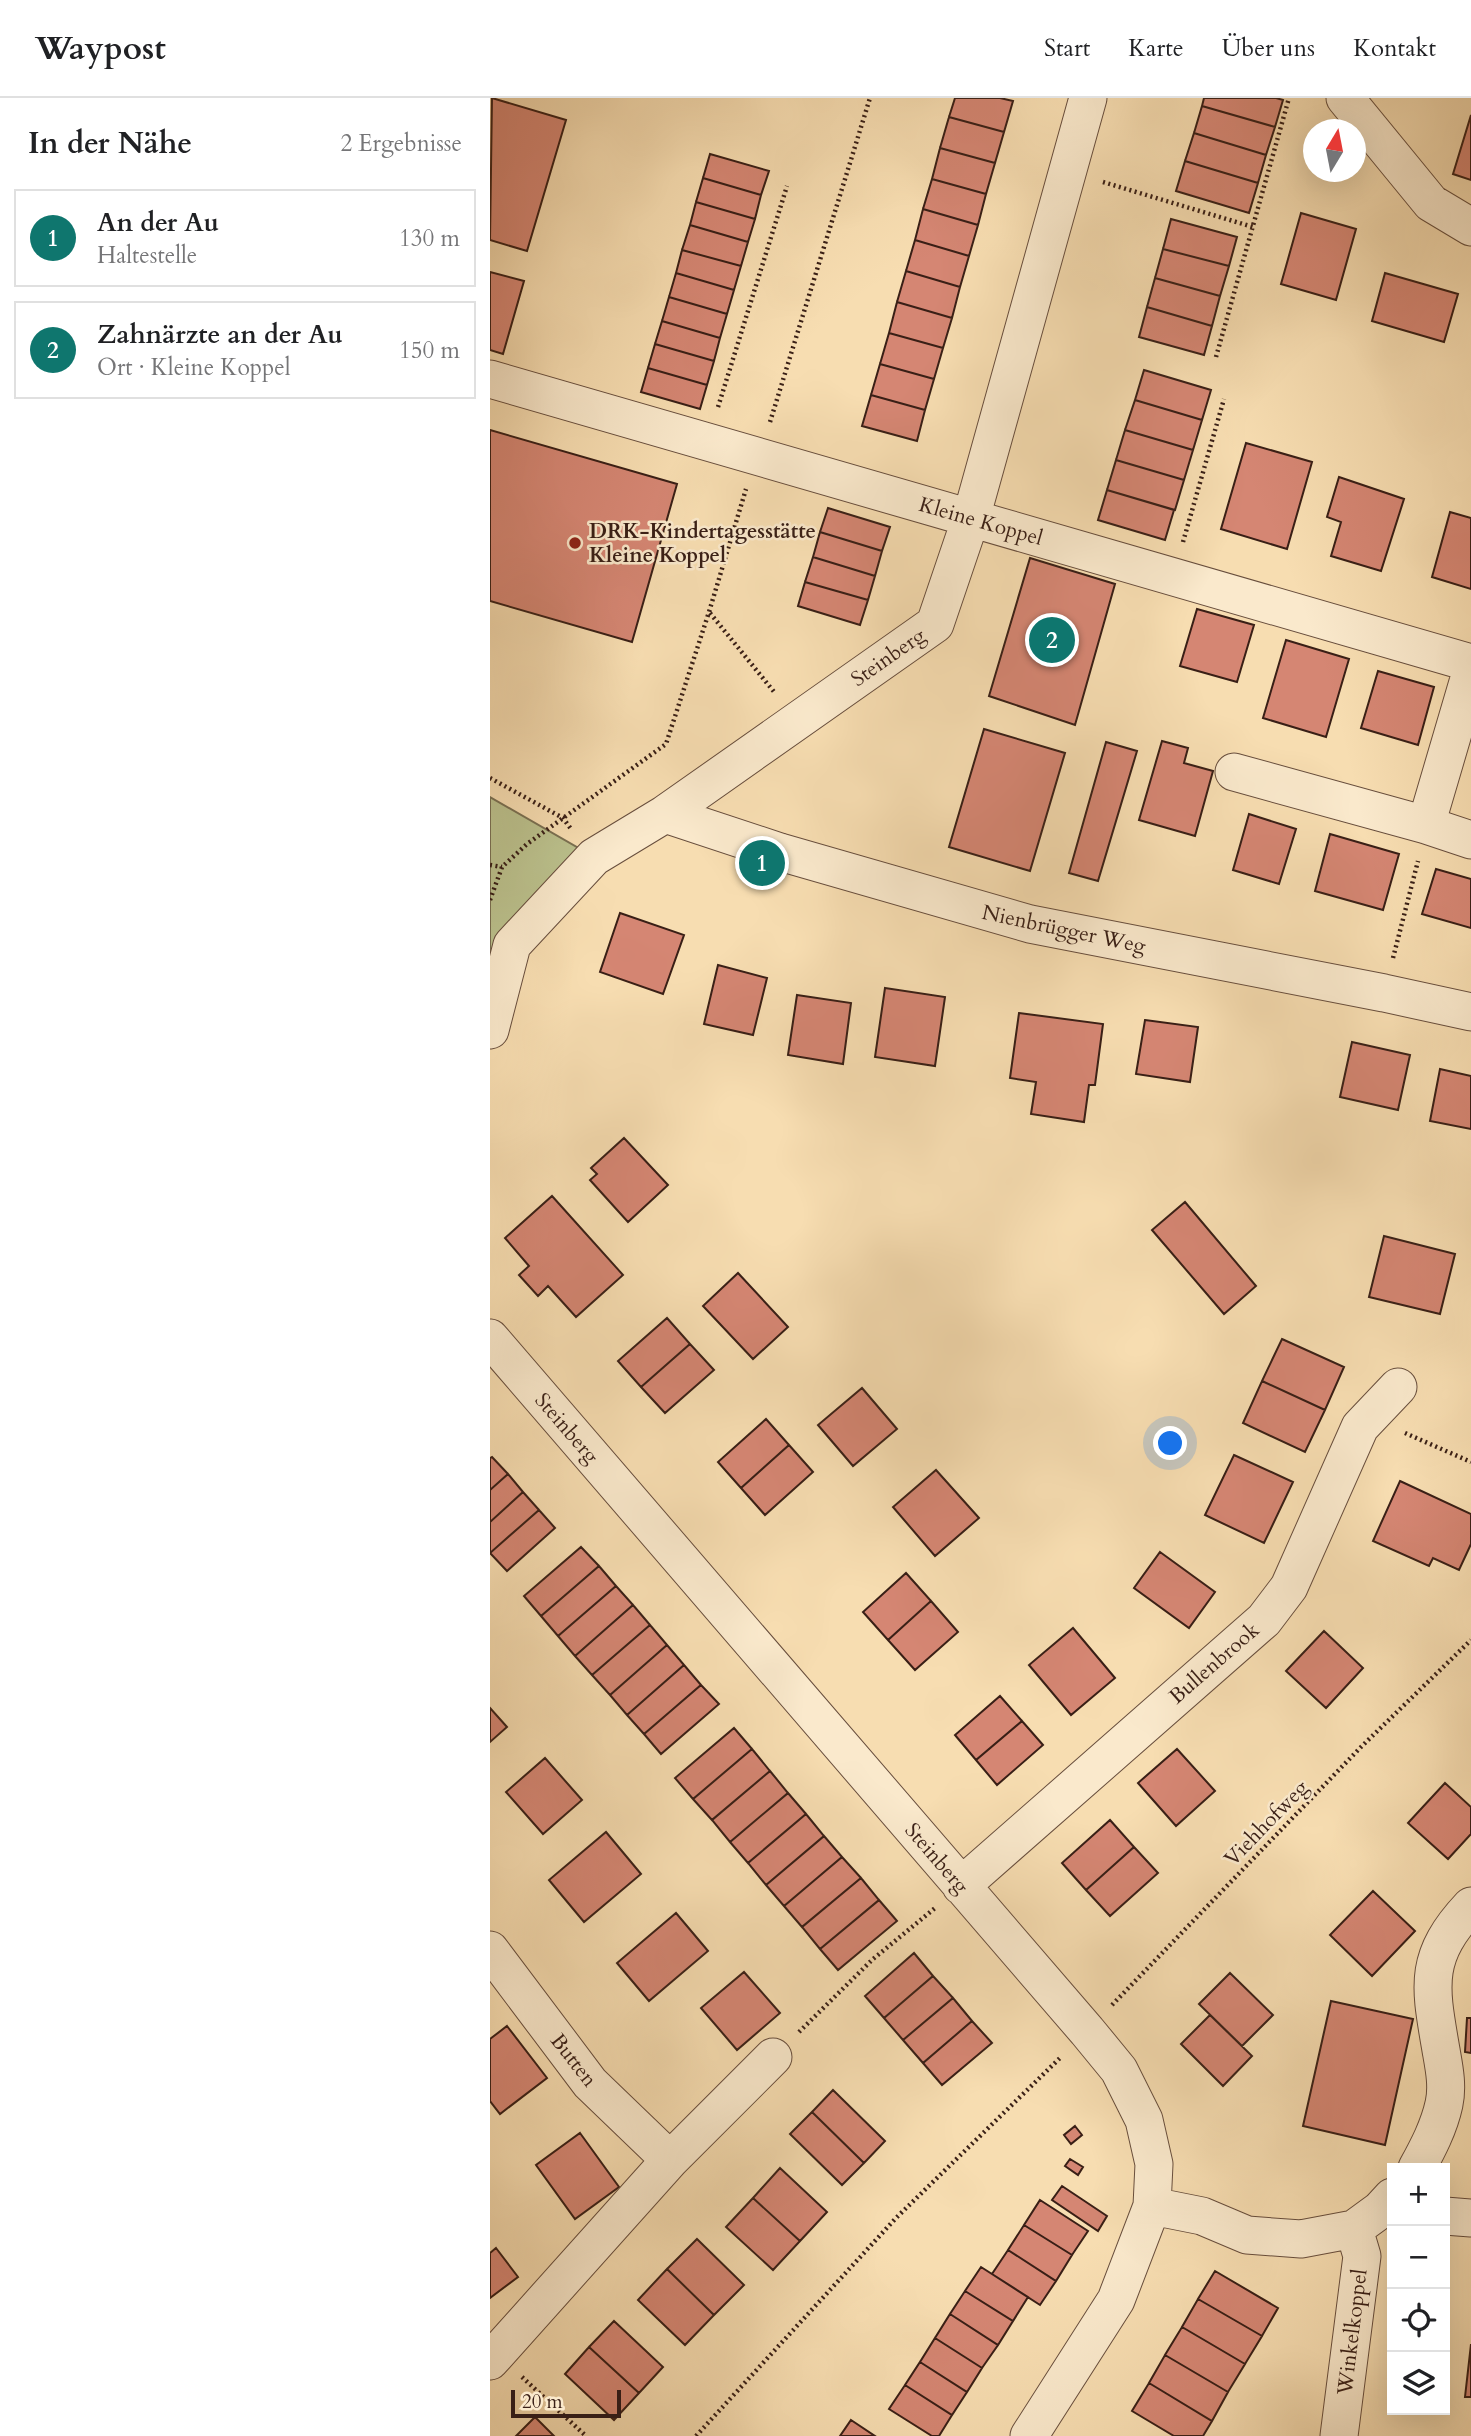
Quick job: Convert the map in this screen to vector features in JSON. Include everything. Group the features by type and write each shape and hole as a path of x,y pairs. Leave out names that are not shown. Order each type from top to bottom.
{"street":[{"name":"Steinberg","path":"490,1030 512,945 594,858 665,814 935,624 971,518 1088,98"},
{"path":"1345,98 1431,203 1471,227"},
{"name":"Kleine Koppel","path":"490,379 1471,663"},
{"path":"1426,825 1471,672"},
{"path":"1234,772 1471,840"},
{"name":"Nienbrügger Weg","path":"665,814 780,852 1030,925 1471,1012"},
{"name":"Steinberg","path":"490,1338 1087,2031 1119,2070 1144,2120 1154,2164 1152,2206 1116,2300 1029,2436"},
{"name":"Bullenbrook","path":"961,1886 1264,1620 1289,1587 1360,1427 1398,1387"},
{"path":"1420,2163 1430,2144 1444,2103 1445,2073 1434,2005 1432,1973 1439,1950 1471,1906"},
{"name":"Butten","path":"490,1950 590,2083 670,2160"},
{"path":"493,2358 670,2160 773,2057"},
{"path":"1152,2206 1202,2216 1247,2235 1301,2239 1380,2212"},
{"name":"Winkelkoppel","path":"1339,2436 1362,2256 1380,2212"},
{"path":"1450,2216 1471,2218"}],"path":[{"path":"1216,357 1290,98"},
{"path":"1069,172 1253,227"},
{"path":"708,442 787,187"},
{"path":"1173,577 1224,399"},
{"path":"709,612 797,720"},
{"path":"490,900 502,867 527,844 666,744"},
{"path":"490,778 563,818 594,858"},
{"path":"1384,993 1426,825"},
{"path":"490,865 502,867"},
{"path":"1360,1427 1398,1430 1471,1462"},
{"name":"Viehhofweg","path":"696,2436 897,2218 1087,2031 1361,1747 1471,1640"},
{"path":"773,2057 873,1959 961,1886"},
{"path":"493,2358 586,2436"}],"green space":[{"path":"490,797 594,857 490,961"}],"building":[{"path":"492,98 566,120 527,251 490,240"},
{"path":"955,98 1000,98 1013,101 1004,132 949,117"},
{"path":"1204,98 1283,100 1275,127 1202,106"},
{"path":"1202,106 1275,127 1266,155 1194,133"},
{"path":"1471,115 1471,180 1453,174"},
{"path":"949,117 1004,132 995,163 940,148"},
{"path":"1194,133 1266,155 1258,183 1185,161"},
{"path":"940,148 995,163 986,194 932,179"},
{"path":"710,154 769,171 761,195 703,178"},
{"path":"1185,161 1258,183 1249,213 1176,191"},
{"path":"703,178 761,195 755,219 696,202"},
{"path":"932,179 986,194 978,225 923,209"},
{"path":"696,202 755,219 748,242 690,225"},
{"path":"923,209 978,225 969,256 915,240"},
{"path":"1301,213 1356,229 1336,300 1281,284"},
{"path":"1171,219 1237,237 1229,266 1163,249"},
{"path":"690,225 748,242 741,266 682,250"},
{"path":"915,240 969,256 960,287 906,271"},
{"path":"1163,249 1229,266 1220,296 1155,278"},
{"path":"682,250 741,266 734,290 676,273"},
{"path":"906,271 960,287 952,318 897,302"},
{"path":"490,272 524,281 503,354 490,350"},
{"path":"676,273 734,290 727,314 669,297"},
{"path":"1385,273 1458,294 1444,342 1372,321"},
{"path":"1155,278 1220,296 1212,326 1147,307"},
{"path":"669,297 727,314 720,338 662,321"},
{"path":"897,302 952,318 943,348 889,333"},
{"path":"1147,307 1212,326 1204,355 1139,337"},
{"path":"662,321 720,338 714,361 655,344"},
{"path":"889,333 943,348 934,379 880,364"},
{"path":"655,344 714,361 707,385 648,368"},
{"path":"880,364 934,379 925,410 871,395"},
{"path":"648,368 707,385 700,409 641,392"},
{"path":"1144,370 1211,390 1202,420 1135,400"},
{"path":"871,395 925,410 917,441 862,426"},
{"path":"1135,400 1202,420 1193,450 1125,430"},
{"name":"DRK-Kindertagesstätte Kleine Koppel","path":"490,430 677,484 632,642 490,601"},
{"path":"1125,430 1193,450 1184,480 1116,460"},
{"path":"1246,443 1312,462 1287,549 1221,529"},
{"path":"1116,460 1184,480 1175,510 1107,490"},
{"path":"1339,477 1404,499 1381,571 1331,556 1341,522 1327,517"},
{"path":"1107,490 1174,510 1165,540 1098,520"},
{"path":"828,508 890,527 882,551 820,532"},
{"path":"1450,512 1471,518 1471,589 1432,577"},
{"path":"820,532 882,551 875,576 813,557"},
{"path":"813,557 875,576 868,600 805,582"},
{"path":"1030,558 1115,584 1075,725 989,696"},
{"path":"805,582 868,600 860,625 798,606"},
{"path":"1197,609 1254,625 1237,682 1180,666"},
{"path":"1286,640 1349,659 1326,737 1263,718"},
{"path":"1378,671 1434,687 1418,745 1361,728"},
{"path":"984,729 1065,753 1030,871 949,847"},
{"path":"1162,741 1188,748 1184,763 1213,771 1195,836 1139,820"},
{"path":"1106,742 1137,751 1098,881 1069,873"},
{"path":"1249,814 1296,829 1279,884 1233,870"},
{"path":"1330,834 1399,854 1383,910 1315,891"},
{"path":"1436,869 1471,879 1471,928 1422,914"},
{"path":"620,913 684,935 663,994 600,972"},
{"path":"718,965 767,978 753,1035 704,1024"},
{"path":"885,988 945,997 935,1066 875,1057"},
{"path":"797,995 851,1003 843,1064 788,1055"},
{"path":"1019,1013 1103,1024 1095,1085 1089,1085 1084,1122 1031,1114 1036,1082 1010,1078"},
{"path":"1145,1020 1198,1027 1190,1082 1136,1074"},
{"path":"1352,1042 1410,1055 1398,1110 1340,1097"},
{"path":"1440,1069 1471,1076 1471,1129 1430,1121"},
{"path":"624,1138 668,1185 628,1222 590,1180 597,1174 591,1168"},
{"path":"552,1196 623,1275 576,1317 548,1286 538,1296 519,1275 529,1266 505,1238"},
{"path":"1185,1202 1256,1286 1224,1314 1152,1230"},
{"path":"1384,1236 1455,1254 1440,1314 1369,1297"},
{"path":"738,1273 788,1327 753,1359 703,1306"},
{"path":"667,1318 690,1344 641,1387 618,1361"},
{"path":"1282,1339 1344,1367 1325,1410 1262,1381"},
{"path":"690,1344 714,1370 665,1413 641,1387"},
{"path":"1262,1381 1325,1410 1305,1452 1243,1423"},
{"path":"862,1388 897,1429 853,1466 818,1425"},
{"path":"766,1419 789,1445 741,1488 718,1462"},
{"path":"789,1445 813,1472 765,1515 741,1488"},
{"path":"1234,1455 1293,1482 1264,1543 1205,1515"},
{"path":"490,1458 508,1474 490,1490"},
{"path":"936,1470 979,1518 935,1556 893,1507"},
{"path":"508,1474 523,1492 490,1522 490,1490"},
{"path":"1400,1481 1471,1514 1471,1544 1459,1570 1433,1558 1429,1566 1373,1541"},
{"path":"523,1492 539,1510 490,1553 490,1522"},
{"path":"539,1510 555,1528 507,1571 490,1553"},
{"path":"581,1547 599,1566 541,1616 524,1596"},
{"path":"1160,1552 1215,1592 1189,1628 1134,1588"},
{"path":"599,1566 616,1586 558,1636 541,1616"},
{"path":"906,1573 931,1601 888,1640 863,1612"},
{"path":"616,1586 633,1605 575,1656 558,1636"},
{"path":"931,1601 958,1632 915,1670 888,1640"},
{"path":"633,1605 650,1625 592,1675 575,1656"},
{"path":"650,1625 667,1645 610,1695 592,1675"},
{"path":"1073,1628 1115,1678 1071,1715 1029,1665"},
{"path":"1324,1631 1363,1668 1326,1708 1286,1671"},
{"path":"667,1645 684,1665 627,1715 610,1695"},
{"path":"684,1665 701,1685 644,1734 627,1715"},
{"path":"701,1685 719,1704 661,1754 644,1734"},
{"path":"1000,1696 1022,1721 976,1760 955,1735"},
{"path":"490,1708 507,1727 490,1742"},
{"path":"1022,1721 1043,1745 997,1785 976,1760"},
{"path":"734,1728 752,1749 693,1799 675,1778"},
{"path":"752,1749 770,1771 712,1820 693,1799"},
{"path":"1177,1749 1215,1791 1176,1826 1138,1783"},
{"path":"545,1758 582,1800 543,1834 506,1792"},
{"path":"770,1771 788,1793 730,1842 712,1820"},
{"path":"1445,1783 1471,1807 1471,1834 1448,1859 1408,1823"},
{"path":"788,1793 806,1814 748,1863 730,1842"},
{"path":"806,1814 824,1836 766,1885 748,1863"},
{"path":"1110,1820 1134,1847 1086,1890 1062,1863"},
{"path":"606,1832 641,1874 584,1922 549,1880"},
{"path":"824,1836 842,1857 784,1906 766,1885"},
{"path":"1134,1847 1158,1873 1110,1916 1086,1890"},
{"path":"842,1857 861,1878 802,1927 784,1906"},
{"path":"861,1878 879,1900 820,1949 802,1927"},
{"path":"1373,1891 1415,1931 1372,1976 1330,1935"},
{"path":"879,1900 897,1921 838,1970 820,1949"},
{"path":"676,1913 708,1951 649,2001 617,1963"},
{"path":"914,1953 933,1976 884,2018 865,1996"},
{"path":"744,1972 780,2013 737,2050 701,2008"},
{"path":"1230,1973 1273,2015 1242,2046 1199,2004"},
{"path":"933,1976 953,1998 903,2040 884,2018"},
{"path":"953,1998 972,2021 923,2063 903,2040"},
{"path":"1331,2001 1413,2019 1385,2145 1303,2126"},
{"path":"1210,2015 1252,2056 1223,2086 1181,2044"},
{"path":"1467,2018 1471,2018 1471,2053 1465,2052"},
{"path":"972,2021 992,2043 942,2085 923,2063"},
{"path":"507,2026 547,2078 500,2114 490,2101 490,2039"},
{"path":"833,2090 885,2141 864,2163 812,2112"},
{"path":"812,2112 864,2163 842,2185 790,2134"},
{"path":"1075,2126 1082,2135 1071,2144 1064,2135"},
{"path":"580,2133 619,2187 575,2219 536,2165"},
{"path":"1070,2159 1083,2167 1078,2175 1065,2166"},
{"path":"780,2168 827,2212 800,2241 753,2198"},
{"path":"1062,2186 1107,2216 1098,2231 1052,2200"},
{"path":"753,2198 800,2241 773,2270 726,2227"},
{"path":"1040,2200 1088,2231 1072,2255 1024,2225"},
{"path":"1024,2225 1072,2255 1056,2281 1008,2250"},
{"path":"697,2239 744,2285 714,2315 667,2269"},
{"path":"496,2248 518,2277 490,2298 490,2253"},
{"path":"1008,2250 1056,2281 1040,2305 992,2274"},
{"path":"981,2267 1028,2297 1013,2321 965,2291"},
{"path":"667,2269 714,2315 685,2345 638,2300"},
{"path":"1215,2271 1278,2308 1262,2336 1198,2299"},
{"path":"965,2291 1013,2321 998,2345 950,2314"},
{"path":"1198,2299 1262,2336 1245,2364 1182,2327"},
{"path":"950,2314 998,2345 982,2368 935,2338"},
{"path":"614,2321 663,2367 639,2393 589,2347"},
{"path":"1182,2327 1245,2364 1228,2392 1165,2355"},
{"path":"935,2338 982,2368 967,2392 920,2362"},
{"path":"1471,2344 1471,2397 1465,2397"},
{"path":"589,2347 639,2393 614,2420 565,2374"},
{"path":"1165,2355 1228,2392 1212,2421 1149,2383"},
{"path":"920,2362 967,2392 952,2415 905,2385"},
{"path":"1149,2383 1212,2421 1203,2436 1174,2436 1132,2411"},
{"path":"905,2385 952,2415 939,2436 932,2436 889,2409"},
{"path":"535,2417 554,2436 516,2436"},
{"path":"851,2420 875,2436 840,2436"}],"place":[{"name":"DRK-Kindertagesstätte Kleine Koppel","path":"575,543"},
{"name":"Zahnärzte an der Au","path":"1052,640"},
{"name":"An der Au","path":"762,863"}]}
